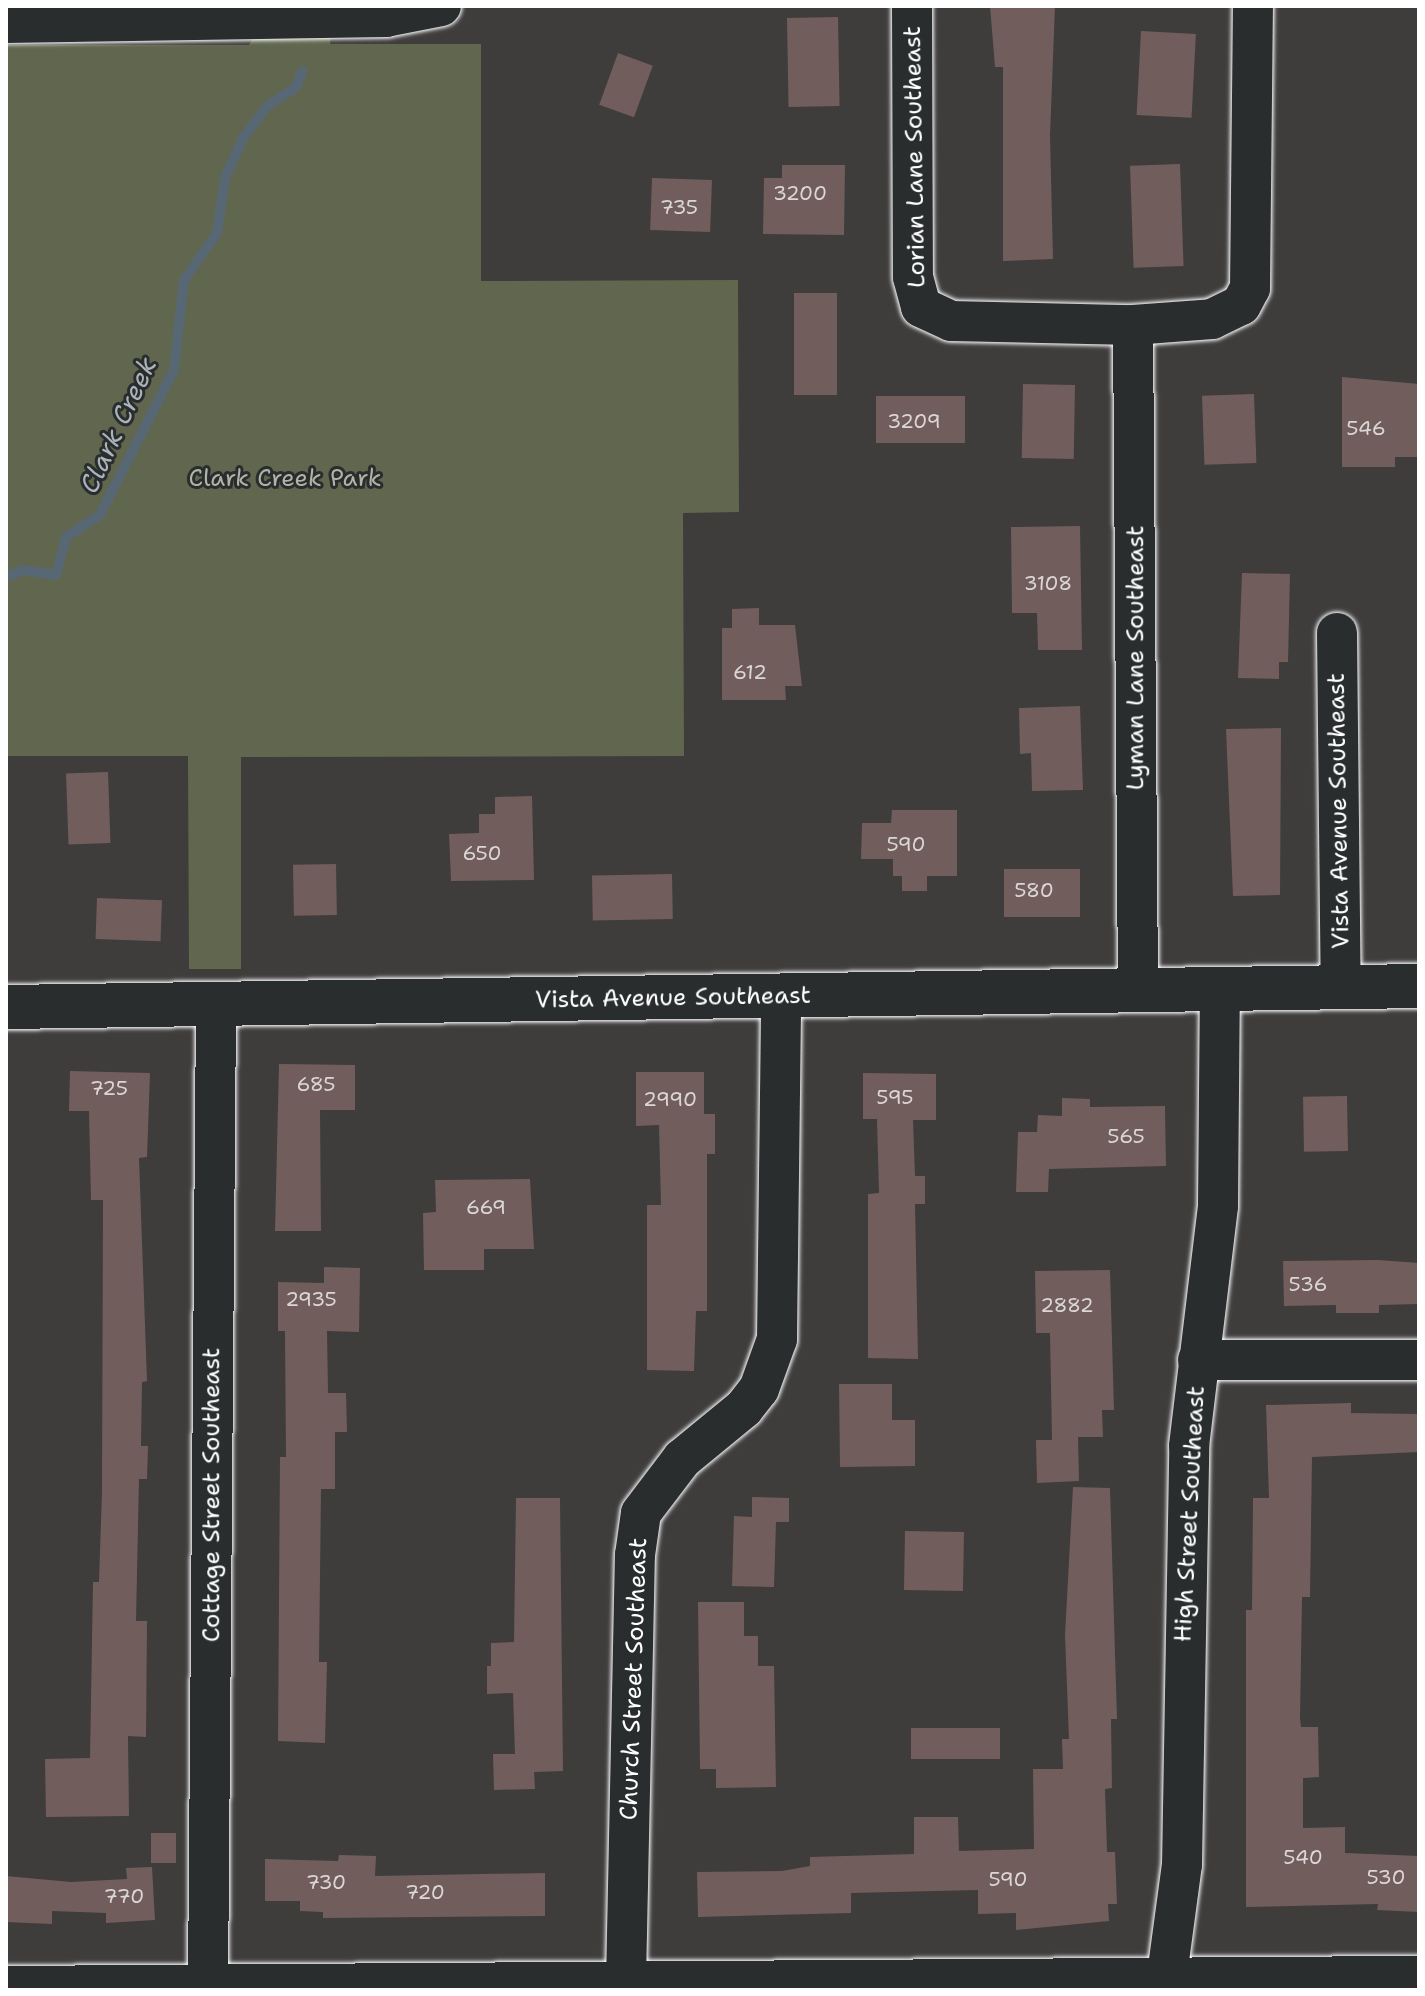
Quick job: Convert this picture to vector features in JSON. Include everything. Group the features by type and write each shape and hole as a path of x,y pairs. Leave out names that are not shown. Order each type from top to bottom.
{"main road":[{"name":"Vista Avenue Southeast","path":"6,1007 1419,986"},
{"path":"6,1988 208,1984 327,1987 626,1981 942,1985 1409,1982"}],"street":[{"path":"6,23 386,17 441,6"},
{"name":"Lorian Lane Southeast","path":"912,6 913,277 921,307 951,321 1133,325"},
{"path":"1133,325 1212,319 1241,305 1250,288 1253,6"},
{"name":"Lyman Lane Southeast","path":"1133,325 1138,991"},
{"name":"Vista Avenue Southeast","path":"1337,633 1341,988"},
{"name":"High Street Southeast","path":"1165,1985 1182,1865 1185,1554 1198,1360 1220,1169 1220,990"},
{"name":"Church Street Southeast","path":"626,1981 635,1555 641,1513 682,1459 751,1399 777,1339 781,996"},
{"name":"Cottage Street Southeast","path":"208,1984 216,1006"},
{"path":"1198,1360 1419,1360"}],"green space":[{"name":"Clark Creek Park","path":"257,32 331,34 330,44 481,44 481,281 738,280 739,512 683,513 684,756 241,757 241,969 189,969 188,756 6,756 6,45 249,45"}],"building":[{"path":"990,6 1055,6 1050,136 1053,259 1003,261 1003,67 995,67"},
{"path":"838,17 840,106 789,107 787,18"},
{"path":"1141,31 1196,34 1192,118 1137,115"},
{"path":"618,53 653,66 634,117 599,105"},
{"path":"1180,164 1184,266 1134,268 1130,166"},
{"path":"782,165 845,165 844,235 763,234 764,178 782,178"},
{"path":"652,178 712,180 710,232 650,230"},
{"path":"794,293 837,293 837,395 794,395"},
{"path":"1342,377 1419,384 1419,457 1395,457 1395,467 1342,467"},
{"path":"1023,384 1075,385 1074,459 1022,458"},
{"path":"1254,394 1256,463 1204,465 1202,396"},
{"path":"876,396 965,396 965,443 876,443"},
{"path":"1080,526 1082,650 1038,650 1037,613 1012,613 1011,527"},
{"path":"1242,573 1290,574 1288,662 1279,662 1279,679 1238,678"},
{"path":"759,608 759,625 795,625 802,686 785,686 786,700 722,700 722,628 732,628 732,609"},
{"path":"1080,706 1083,790 1032,791 1031,753 1020,754 1019,708"},
{"path":"1281,728 1280,895 1233,896 1226,729"},
{"path":"108,772 110,843 69,844 66,773"},
{"path":"532,796 534,880 451,881 449,834 479,833 479,814 495,814 495,797"},
{"path":"892,810 957,810 957,876 927,876 927,891 902,891 902,876 893,876 893,859 861,859 862,823 891,823"},
{"path":"336,864 337,915 294,916 293,865"},
{"path":"1004,869 1080,869 1080,917 1004,917"},
{"path":"672,874 673,919 593,920 592,875"},
{"path":"97,898 162,900 161,941 96,939"},
{"path":"279,1064 355,1065 355,1110 320,1110 321,1231 275,1231"},
{"path":"70,1071 150,1073 147,1157 139,1158 147,1381 142,1382 141,1446 148,1446 147,1479 139,1479 136,1621 147,1621 146,1737 128,1736 129,1816 46,1817 45,1759 90,1758 93,1582 99,1582 102,1491 103,1200 91,1200 89,1111 69,1111"},
{"path":"636,1072 704,1072 704,1114 715,1114 715,1154 707,1154 707,1311 696,1311 694,1371 647,1370 647,1205 661,1205 659,1125 636,1126"},
{"path":"863,1073 936,1074 936,1120 913,1120 915,1176 925,1176 925,1204 915,1204 918,1359 868,1358 868,1194 879,1193 877,1119 863,1119"},
{"path":"1347,1096 1348,1151 1304,1152 1303,1097"},
{"path":"1062,1098 1090,1099 1090,1107 1165,1106 1166,1166 1049,1169 1048,1192 1016,1192 1018,1132 1037,1132 1038,1115 1062,1116"},
{"path":"530,1179 534,1249 484,1249 484,1270 424,1270 423,1213 436,1212 435,1180"},
{"path":"1283,1261 1419,1263 1419,1304 1379,1305 1379,1313 1336,1313 1336,1305 1284,1306"},
{"path":"324,1267 360,1268 359,1332 327,1331 328,1393 346,1393 347,1432 335,1432 335,1489 321,1489 319,1662 327,1662 325,1743 278,1741 280,1457 286,1457 285,1331 278,1331 278,1282 324,1283"},
{"path":"1110,1270 1114,1410 1102,1410 1103,1437 1078,1437 1079,1481 1037,1483 1036,1440 1052,1440 1050,1333 1036,1333 1035,1271"},
{"path":"839,1384 892,1384 892,1420 915,1420 915,1466 840,1467"},
{"path":"1351,1403 1351,1413 1419,1414 1419,1452 1312,1457 1310,1597 1302,1597 1300,1718 1301,1727 1318,1727 1319,1777 1303,1778 1303,1828 1345,1827 1345,1853 1419,1856 1419,1912 1377,1910 1378,1904 1246,1907 1246,1610 1252,1610 1253,1498 1269,1498 1266,1405"},
{"path":"1073,1487 1110,1488 1117,1719 1111,1719 1112,1788 1105,1789 1107,1852 1115,1852 1117,1904 1108,1904 1109,1921 1016,1930 1016,1913 978,1914 978,1890 851,1893 851,1913 698,1917 697,1872 782,1871 810,1866 810,1857 914,1854 914,1817 958,1817 959,1851 1034,1849 1033,1769 1063,1769 1062,1739 1069,1739 1065,1635"},
{"path":"752,1497 789,1498 789,1522 776,1522 774,1587 732,1586 734,1516 752,1517"},
{"path":"516,1498 560,1498 563,1771 534,1772 535,1789 494,1790 493,1754 515,1754 513,1693 487,1694 487,1666 491,1666 491,1643 514,1642"},
{"path":"905,1531 964,1532 963,1591 904,1590"},
{"path":"698,1602 744,1602 744,1636 758,1636 758,1666 774,1666 776,1787 716,1788 716,1769 700,1769"},
{"path":"911,1728 1000,1728 1000,1759 911,1759"},
{"path":"151,1833 176,1833 176,1863 151,1863"},
{"path":"339,1855 376,1856 375,1876 545,1873 545,1916 323,1918 323,1912 300,1911 300,1901 265,1901 265,1859 338,1861"},
{"path":"152,1867 155,1920 106,1923 106,1913 52,1911 52,1924 6,1922 6,1876 71,1882 127,1879 126,1868"}],"waterway":[{"name":"Clark Creek","path":"6,577 24,570 56,575 66,537 100,515 174,370 184,280 217,233 225,178 243,138 267,106 296,87 302,71"}]}
